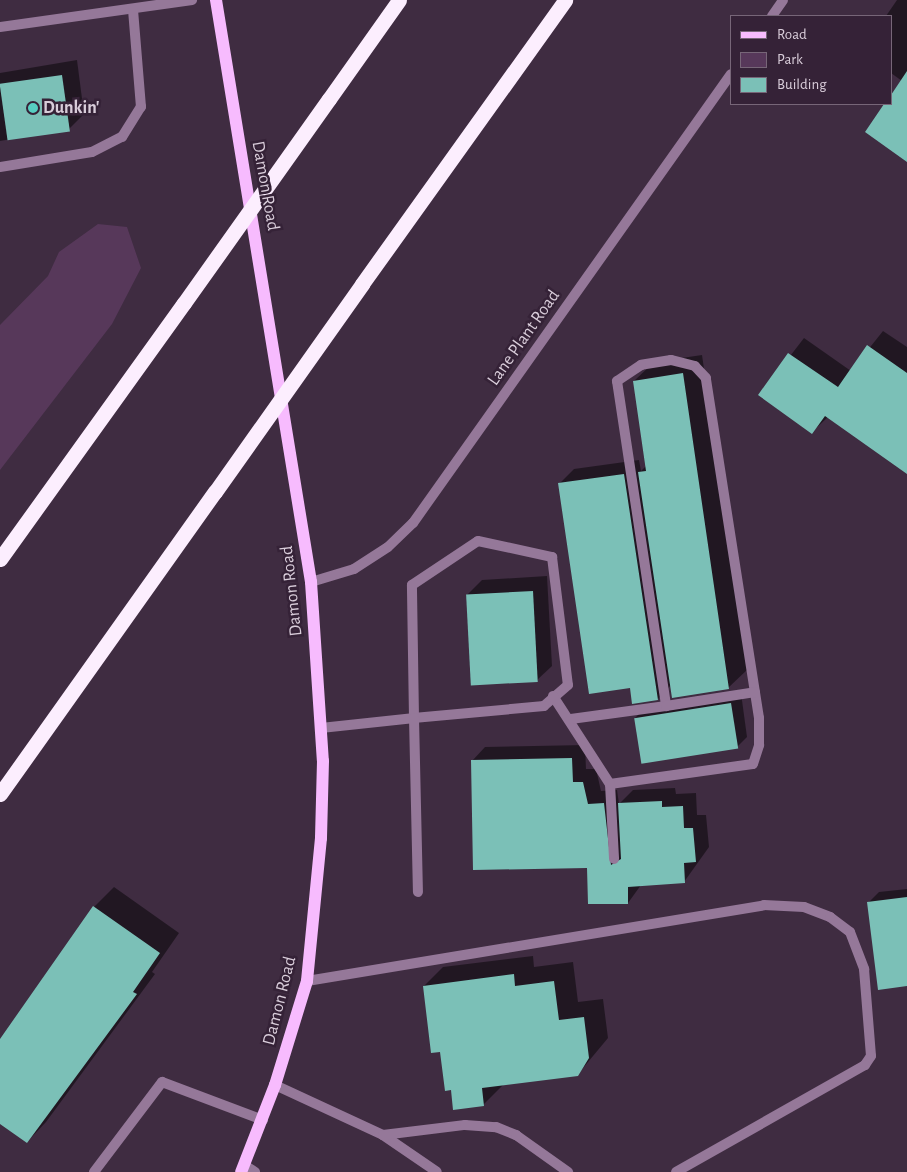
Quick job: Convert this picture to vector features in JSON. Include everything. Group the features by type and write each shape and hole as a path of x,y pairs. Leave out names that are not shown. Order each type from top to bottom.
{"highway":[{"path":"0,559 399,0"},
{"path":"0,794 565,0"}],"main road":[{"name":"Damon Road","path":"216,0 311,582 321,728 321,838 307,981 263,1120 242,1168"}],"street":[{"path":"0,27 133,10 192,0"},
{"path":"773,15 783,0"},
{"path":"0,167 92,152 122,137 141,107 133,10"},
{"name":"Lane Plant Road","path":"311,582 354,569 388,547 413,523 730,75"},
{"path":"610,784 753,764 759,745 755,692 706,378 695,366 671,360 640,365 617,381 666,706"},
{"path":"321,728 414,718 544,706 553,696 568,685 552,557 478,541 412,585 414,718 418,892"},
{"path":"571,719 755,692"},
{"path":"553,696 571,719 610,784 614,859"},
{"path":"307,981 764,905 804,907 830,917 850,932 864,969 871,1056 865,1065 676,1172"},
{"path":"94,1172 162,1082 263,1120"},
{"path":"275,1085 383,1135 437,1172"},
{"path":"383,1135 465,1125 496,1127 516,1135 568,1172"},
{"path":"242,1168 255,1172"}],"green space":[{"path":"98,224 127,227 141,268 112,324 0,470 0,325 48,276 59,252"}],"building":[{"path":"907,71 907,162 865,132 883,105 892,105 892,94"},
{"name":"Dunkin'","path":"62,75 70,131 8,140 0,84"},
{"path":"867,345 907,373 907,474 825,416 812,434 758,395 788,353 838,387"},
{"path":"683,373 729,689 672,698 638,472 646,471 633,381"},
{"path":"624,474 658,700 632,704 630,688 589,694 558,483"},
{"path":"533,591 538,682 471,685 466,595"},
{"path":"731,703 738,748 641,764 634,718"},
{"path":"572,758 573,782 583,782 588,804 604,803 611,865 621,859 618,803 662,801 662,807 683,806 684,828 693,828 696,862 684,863 685,883 628,887 628,904 588,904 587,868 473,870 471,760"},
{"path":"907,897 907,986 878,990 867,902"},
{"path":"93,906 160,953 133,992 137,994 27,1143 0,1124 0,1039"},
{"path":"514,974 515,986 554,981 559,1020 584,1017 589,1058 578,1076 482,1088 484,1106 453,1110 451,1090 445,1091 440,1052 431,1053 423,986"}],"place":[{"name":"Dunkin'","path":"33,108"}]}
